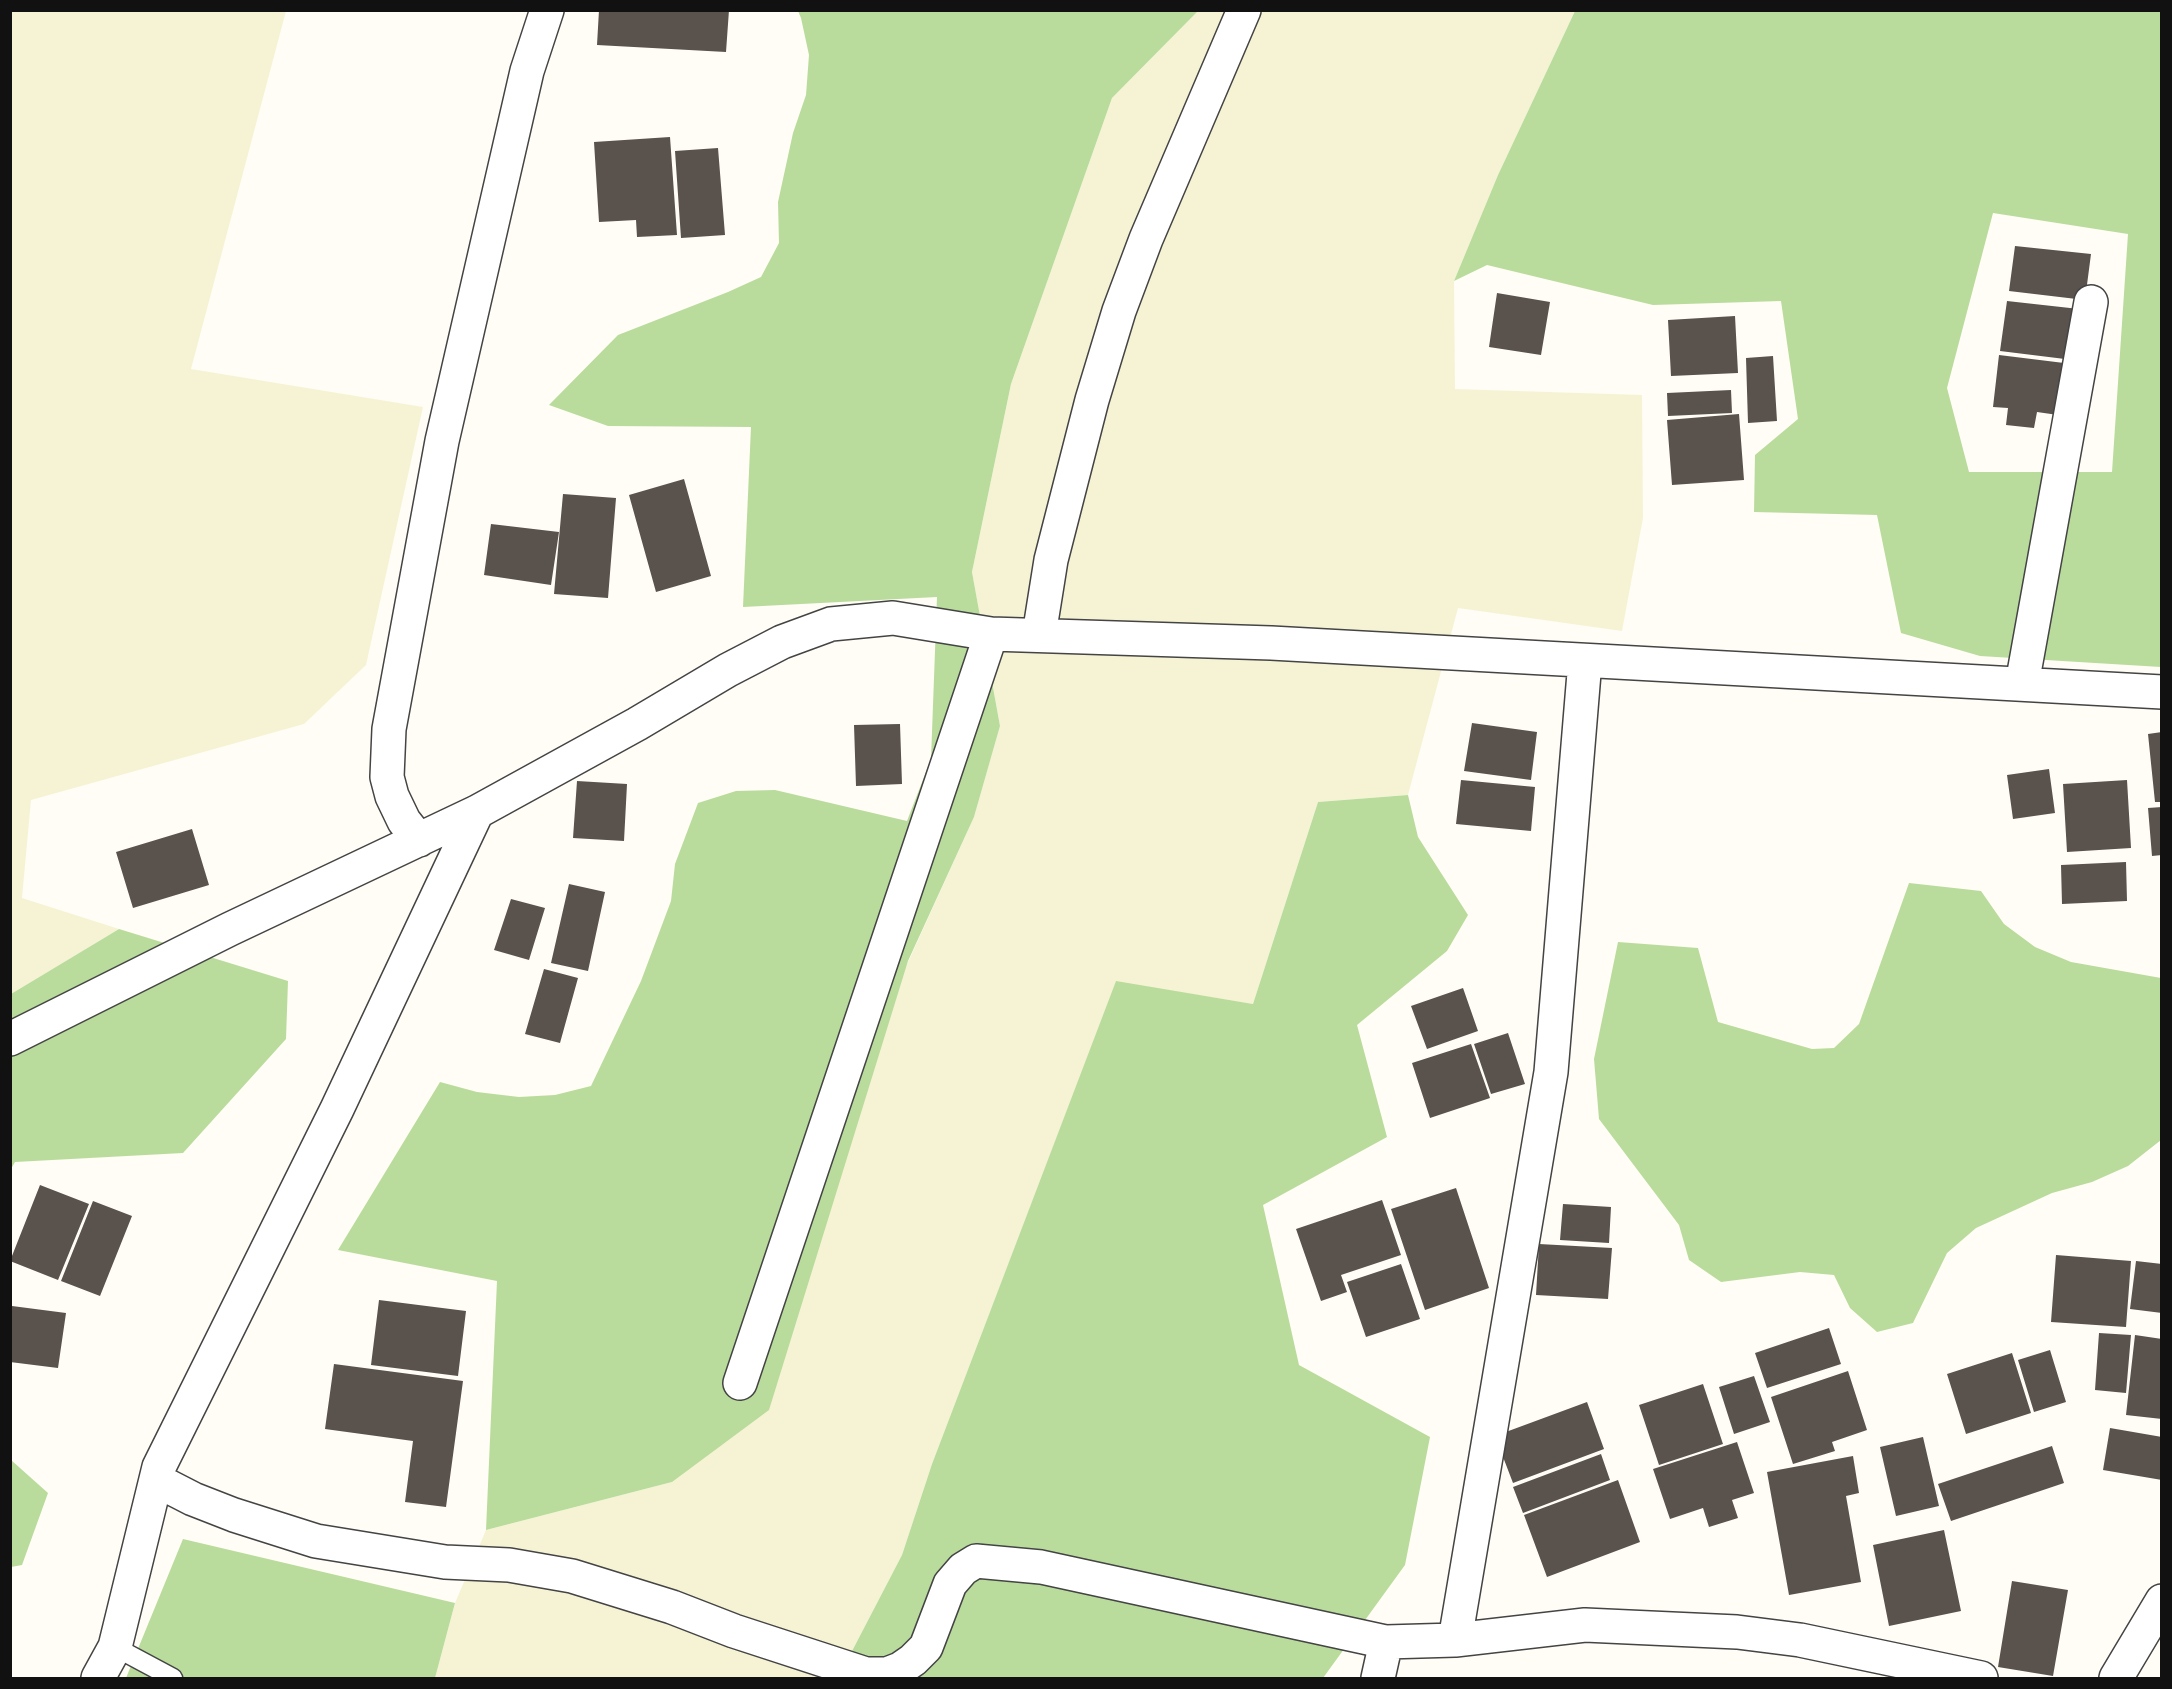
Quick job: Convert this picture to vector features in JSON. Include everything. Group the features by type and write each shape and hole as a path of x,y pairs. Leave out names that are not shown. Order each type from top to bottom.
{"street":[{"path":"419,840 404,821 392,796 387,777 389,729 442,441 527,70 547,10"},
{"path":"1039,635 1051,560 1092,400 1119,311 1146,239 1244,10"},
{"path":"2022,684 2091,302"},
{"path":"10,1039 230,929 477,812 637,724 728,670 782,642 831,624 893,618 991,634 1271,644 2162,692"},
{"path":"740,1383 991,634"},
{"path":"1455,1640 1551,1072 1585,661"},
{"path":"98,1678 115,1647 159,1467 337,1109 477,812"},
{"path":"156,1480 193,1499 234,1515 316,1541 445,1562 509,1565 572,1576 672,1607 734,1631 866,1674 887,1674 900,1669 926,1647 950,1584 963,1569 976,1561 1041,1567 1386,1642 1455,1640 1585,1625 1737,1632 1800,1640 1981,1678"},
{"path":"2116,1678 2162,1601"},
{"path":"1378,1678 1386,1642"}],"lane":[{"path":"115,1647 173,1678"}],"shaded area":[{"path":"10,11 286,11 191,369 423,407 366,665 304,724 31,800 22,898 119,929 11,994"},
{"path":"1198,11 1575,11 1498,175 1454,281 1455,389 1642,395 1643,518 1622,631 1458,608 1408,795 1318,802 1253,1004 1116,982 932,1464 902,1555 838,1678 435,1678 455,1603 486,1530 672,1482 974,817 1000,726 972,572 1011,384 1112,98"}],"green space":[{"path":"798,11 1198,11 1112,98 1011,384 972,572 1000,726 974,817 908,961 769,1410 672,1482 486,1530 497,1281 338,1250 440,1082 477,1092 519,1097 555,1095 591,1086 641,981 671,901 675,864 698,803 736,791 775,790 907,821 931,759 937,597 743,607 751,427 608,426 549,405 618,335 761,277 779,243 778,202 793,133 806,95 809,55"},
{"path":"1575,11 2161,11 2161,667 1980,656 1901,633 1877,515 1754,512 1755,455 1798,419 1781,301 1653,305 1487,265 1454,281 1498,175","holes":["1993,213 2128,234 2112,472 1969,472 1947,388"]},
{"path":"1408,795 1418,837 1468,915 1447,951 1357,1025 1387,1137 1263,1205 1299,1365 1430,1437 1405,1565 1323,1678 838,1678 902,1555 932,1464 1116,981 1253,1004 1318,802"},
{"path":"1909,883 1981,891 2004,924 2035,947 2071,962 2161,978 2161,1140 2128,1166 2092,1182 2052,1193 1976,1228 1947,1253 1913,1323 1877,1332 1850,1308 1834,1275 1800,1272 1721,1282 1689,1260 1679,1225 1599,1119 1594,1059 1618,942 1698,948 1718,1022 1812,1049 1834,1048 1859,1024"},
{"path":"119,929 288,981 286,1039 183,1153 15,1162 11,1169 11,994"},
{"path":"11,1460 48,1493 22,1565 11,1567"},
{"path":"183,1539 455,1603 435,1678 126,1678"}],"building":[{"path":"599,10 729,10 726,52 597,45"},
{"path":"670,137 677,235 637,237 636,220 599,222 594,142"},
{"path":"718,148 725,235 681,238 675,151"},
{"path":"2015,246 2091,254 2085,300 2009,291"},
{"path":"1497,293 1550,302 1541,355 1489,347"},
{"path":"2007,301 2079,309 2073,360 2000,351"},
{"path":"1735,316 1738,373 1671,376 1668,320"},
{"path":"1999,355 2064,363 2058,415 2037,412 2034,428 2006,425 2008,408 1993,407"},
{"path":"1773,356 1777,421 1748,423 1746,358"},
{"path":"1731,390 1732,413 1668,416 1667,393"},
{"path":"1739,414 1744,480 1672,485 1667,420"},
{"path":"684,479 711,576 656,592 629,495"},
{"path":"563,494 616,498 608,598 554,594"},
{"path":"491,524 559,532 551,585 484,575"},
{"path":"1472,723 1537,732 1531,780 1464,771"},
{"path":"900,724 902,784 856,786 854,725"},
{"path":"2162,732 2162,802 2155,802 2148,734"},
{"path":"2049,769 2055,813 2013,819 2007,775"},
{"path":"1461,780 1535,787 1531,831 1456,824"},
{"path":"2127,780 2131,848 2067,852 2063,784"},
{"path":"577,781 627,784 624,841 573,838"},
{"path":"2162,807 2162,855 2152,856 2148,808"},
{"path":"192,829 209,885 133,908 116,852"},
{"path":"2126,862 2127,901 2062,904 2061,865"},
{"path":"569,884 605,892 588,971 551,963"},
{"path":"511,899 545,908 529,960 494,950"},
{"path":"544,969 578,978 560,1043 525,1034"},
{"path":"1463,988 1478,1031 1427,1049 1411,1006"},
{"path":"1508,1033 1525,1084 1491,1094 1474,1044"},
{"path":"1471,1044 1490,1098 1430,1118 1412,1063"},
{"path":"40,1185 89,1204 58,1280 10,1261"},
{"path":"1456,1188 1489,1288 1425,1310 1391,1209"},
{"path":"1382,1200 1401,1255 1341,1275 1347,1292 1321,1301 1296,1229"},
{"path":"93,1201 132,1216 100,1296 61,1281"},
{"path":"1563,1204 1611,1207 1609,1243 1560,1240"},
{"path":"1539,1244 1612,1248 1608,1299 1536,1295"},
{"path":"2056,1255 2131,1261 2126,1327 2051,1322"},
{"path":"2136,1261 2162,1264 2162,1313 2130,1309"},
{"path":"1401,1264 1420,1319 1366,1337 1347,1282"},
{"path":"379,1300 466,1311 458,1376 371,1365"},
{"path":"12,1306 66,1313 58,1368 10,1362"},
{"path":"1829,1328 1841,1364 1767,1388 1755,1353"},
{"path":"2099,1333 2131,1335 2126,1393 2095,1390"},
{"path":"2135,1335 2162,1339 2162,1419 2126,1415"},
{"path":"2050,1350 2066,1402 2034,1412 2018,1360"},
{"path":"2012,1353 2031,1413 1966,1434 1947,1374"},
{"path":"334,1364 463,1381 446,1507 405,1502 413,1441 325,1429"},
{"path":"1848,1371 1867,1430 1832,1442 1835,1451 1793,1464 1771,1397"},
{"path":"1754,1376 1770,1422 1734,1434 1719,1387"},
{"path":"1703,1384 1723,1444 1659,1465 1639,1405"},
{"path":"1587,1402 1604,1449 1513,1483 1495,1436"},
{"path":"2110,1428 2162,1437 2162,1480 2103,1470"},
{"path":"1923,1437 1939,1506 1896,1516 1880,1447"},
{"path":"1737,1442 1754,1493 1732,1500 1738,1518 1709,1527 1703,1508 1670,1519 1653,1469"},
{"path":"2052,1446 2064,1483 1951,1521 1938,1484"},
{"path":"1601,1454 1610,1480 1523,1513 1513,1487"},
{"path":"1853,1456 1859,1493 1846,1496 1861,1582 1789,1595 1767,1472"},
{"path":"1618,1480 1640,1542 1547,1577 1524,1515"},
{"path":"1944,1530 1961,1611 1889,1626 1873,1545"},
{"path":"2012,1581 2068,1590 2053,1676 1998,1667"}]}
